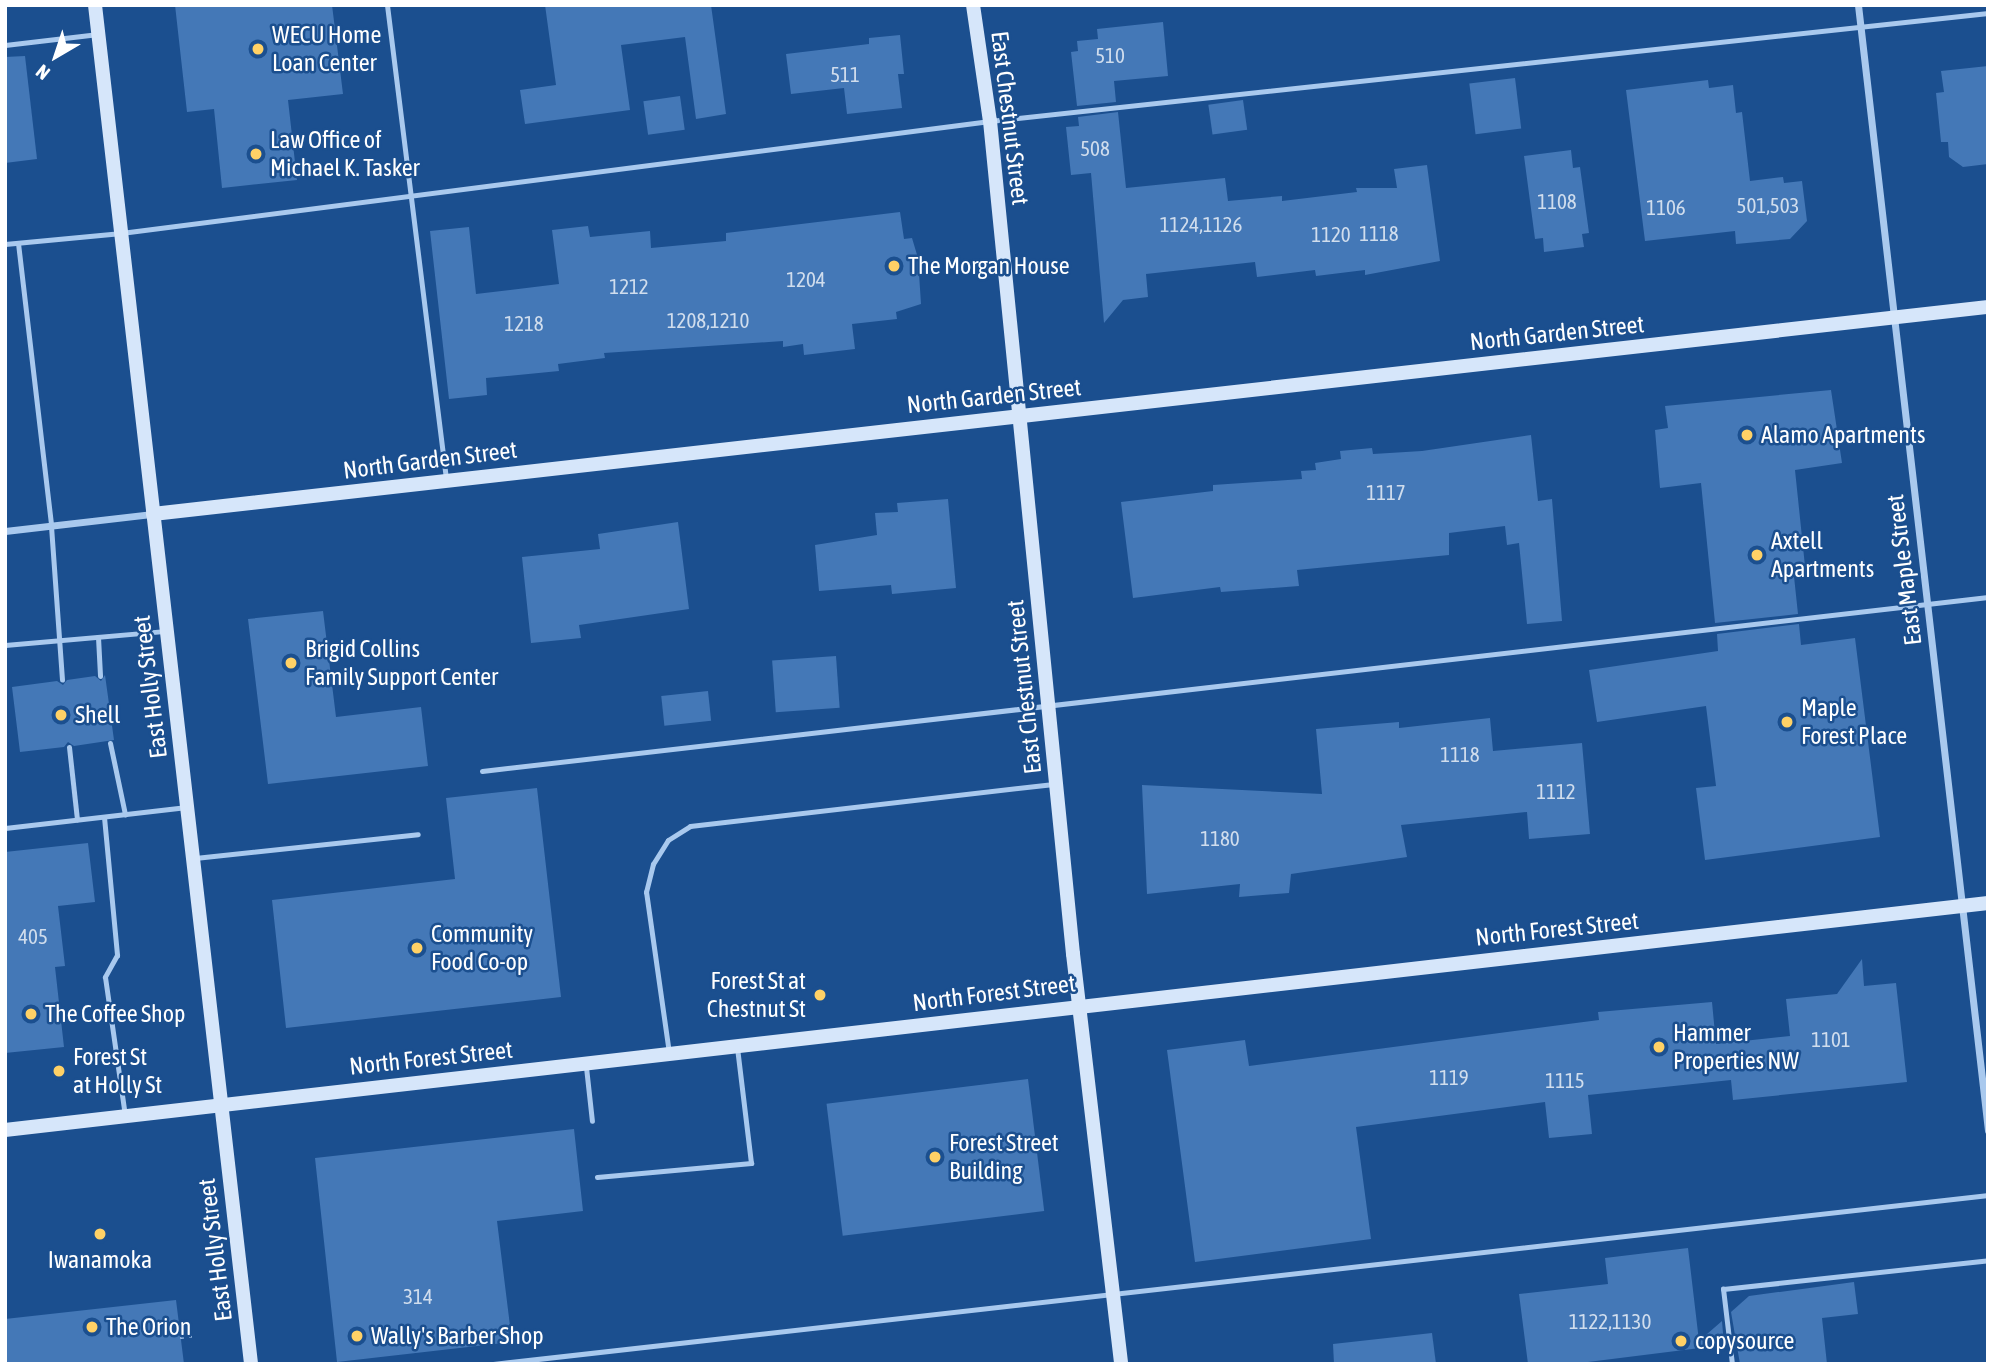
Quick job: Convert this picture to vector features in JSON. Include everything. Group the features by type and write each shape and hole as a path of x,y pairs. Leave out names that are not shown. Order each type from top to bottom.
{"main road":[{"name":"East Holly Street","path":"95,5 251,1364"},
{"name":"East Chestnut Street","path":"973,5 990,121 1056,784 1121,1364"},
{"name":"North Garden Street","path":"153,514 1988,307"},
{"name":"North Forest Street","path":"5,1130 1988,903"}],"street":[{"name":"East Maple Street","path":"1858,5 1988,1131"},
{"name":"North Garden Street","path":"5,531 153,514"}],"lane":[{"path":"387,5 446,481"},
{"path":"5,244 121,233 990,121 1860,29 1988,13"},
{"path":"5,45 98,34"},
{"path":"18,243 51,526 62,680"},
{"path":"482,771 1988,597"},
{"path":"5,645 166,631"},
{"path":"98,637 100,676"},
{"path":"110,743 125,814"},
{"path":"69,747 77,820"},
{"path":"669,1053 646,892 653,864 668,840 690,826 1056,784"},
{"path":"5,828 187,807"},
{"path":"104,817 117,955 105,977 125,1116"},
{"path":"193,858 418,834"},
{"path":"597,1177 751,1163 737,1046"},
{"path":"585,1063 592,1121"},
{"path":"493,1364 1988,1195"},
{"path":"1732,1364 1723,1289 1988,1260"}],"path":[{"path":"180,1336 196,1334"}],"building":[{"name":"WECU Home Loan Center","path":"175,5 332,5 343,94 288,100 297,180 222,188 214,109 187,112"},
{"path":"545,5 711,5 726,114 696,119 685,37 621,45 630,110 525,124 520,90 556,85"},
{"path":"1163,22 1168,76 1114,81 1116,102 1077,106 1071,52 1078,51 1077,41 1098,39 1097,29"},
{"path":"900,35 904,74 898,74 902,108 847,114 844,88 791,94 786,54 869,44 869,38"},
{"path":"25,56 37,159 5,163 5,57"},
{"path":"1988,66 1988,164 1963,167 1949,157 1948,142 1941,142 1936,93 1944,92 1941,71"},
{"path":"1515,78 1521,129 1476,134 1469,84"},
{"path":"1708,80 1709,88 1733,85 1736,113 1742,112 1750,181 1783,177 1784,183 1802,181 1807,221 1790,239 1736,244 1735,231 1645,241 1626,90"},
{"path":"680,96 685,130 648,135 643,101"},
{"path":"1243,100 1247,130 1213,135 1208,105"},
{"path":"1118,112 1126,188 1225,178 1228,201 1282,196 1282,201 1357,192 1356,188 1397,188 1394,169 1427,165 1440,261 1365,275 1365,270 1316,276 1315,270 1257,277 1255,262 1146,274 1148,297 1123,300 1104,323 1091,173 1071,175 1066,127 1079,126 1078,117"},
{"path":"1571,150 1573,168 1580,167 1589,233 1582,234 1584,247 1544,252 1543,238 1535,239 1524,156"},
{"path":"900,212 904,239 912,238 918,258 921,304 896,312 897,319 852,324 855,349 804,355 803,344 783,347 783,341 604,353 605,358 558,364 559,371 486,378 487,395 449,399 430,231 469,227 476,294 559,284 552,230 588,226 590,237 650,231 651,248 726,241 726,233"},
{"path":"1831,390 1842,463 1795,470 1805,566 1793,567 1798,614 1715,623 1701,483 1660,488 1655,430 1668,428 1665,406"},
{"path":"1531,435 1538,501 1552,499 1562,621 1527,624 1519,543 1507,545 1505,526 1449,533 1449,555 1297,570 1299,586 1221,592 1220,587 1133,598 1121,502 1213,491 1213,485 1302,479 1301,471 1316,470 1315,463 1341,459 1340,451 1372,448 1373,454 1422,451"},
{"path":"948,499 956,588 892,594 891,585 819,591 815,545 877,535 875,513 898,512 897,503"},
{"path":"678,522 689,609 579,625 581,638 531,643 522,557 600,549 598,534"},
{"name":"Brigid Collins Family Support Center","path":"323,611 336,717 421,707 428,766 268,784 248,619"},
{"name":"Maple Forest Place","path":"1799,624 1801,645 1855,638 1880,837 1705,860 1696,788 1716,786 1706,706 1597,722 1589,670 1718,651 1717,634"},
{"path":"836,656 840,708 776,712 772,660"},
{"path":"105,675 114,740 74,746 68,742 64,747 20,752 12,687 57,681 63,685 67,680 95,676 101,681"},
{"path":"708,691 711,721 664,726 661,696"},
{"path":"1490,718 1493,751 1582,743 1590,834 1529,839 1527,812 1401,825 1407,857 1291,874 1289,893 1239,897 1240,884 1147,894 1142,785 1322,794 1316,729 1399,722 1399,728"},
{"name":"Community Food Co-op","path":"537,788 561,997 286,1028 272,900 455,879 446,798"},
{"path":"88,843 95,902 58,906 65,966 55,967 64,1047 5,1053 5,852"},
{"path":"1862,959 1864,986 1896,983 1907,1082 1733,1100 1731,1080 1588,1095 1592,1134 1549,1138 1545,1102 1356,1127 1371,1239 1195,1262 1167,1050 1245,1040 1249,1066 1599,1020 1598,1012 1712,1002 1716,1044 1790,1036 1786,999 1837,994"},
{"name":"Forest Street Building","path":"1028,1079 1044,1211 843,1236 827,1104"},
{"path":"574,1129 583,1211 497,1221 512,1342 337,1362 315,1158"},
{"path":"1688,1248 1699,1341 1722,1321 1724,1345 1572,1364 1528,1364 1519,1294 1608,1284 1605,1258"},
{"path":"1854,1282 1858,1314 1822,1318 1827,1364 1740,1364 1731,1312 1749,1296"},
{"name":"The Orion","path":"176,1300 184,1364 5,1364 5,1319"},
{"path":"1432,1333 1436,1364 1334,1364 1333,1344"}],"place":[{"name":"WECU Home Loan Center","path":"258,49"},
{"name":"Law Office of Michael K. Tasker","path":"256,154"},
{"name":"The Morgan House","path":"894,266"},
{"name":"Alamo Apartments","path":"1747,435"},
{"name":"Axtell Apartments","path":"1757,555"},
{"name":"Brigid Collins Family Support Center","path":"291,663"},
{"name":"Shell","path":"61,715"},
{"name":"Maple Forest Place","path":"1787,722"},
{"name":"Community Food Co-op","path":"417,948"},
{"name":"Forest St at Chestnut St","path":"820,995"},
{"name":"The Coffee Shop","path":"31,1014"},
{"name":"Hammer Properties NW","path":"1659,1047"},
{"name":"Forest St at Holly St","path":"59,1071"},
{"name":"Forest Street Building","path":"935,1157"},
{"name":"Iwanamoka","path":"100,1234"},
{"name":"The Orion","path":"92,1327"},
{"name":"Wally's Barber Shop","path":"357,1336"},
{"name":"copysource","path":"1681,1341"}]}
